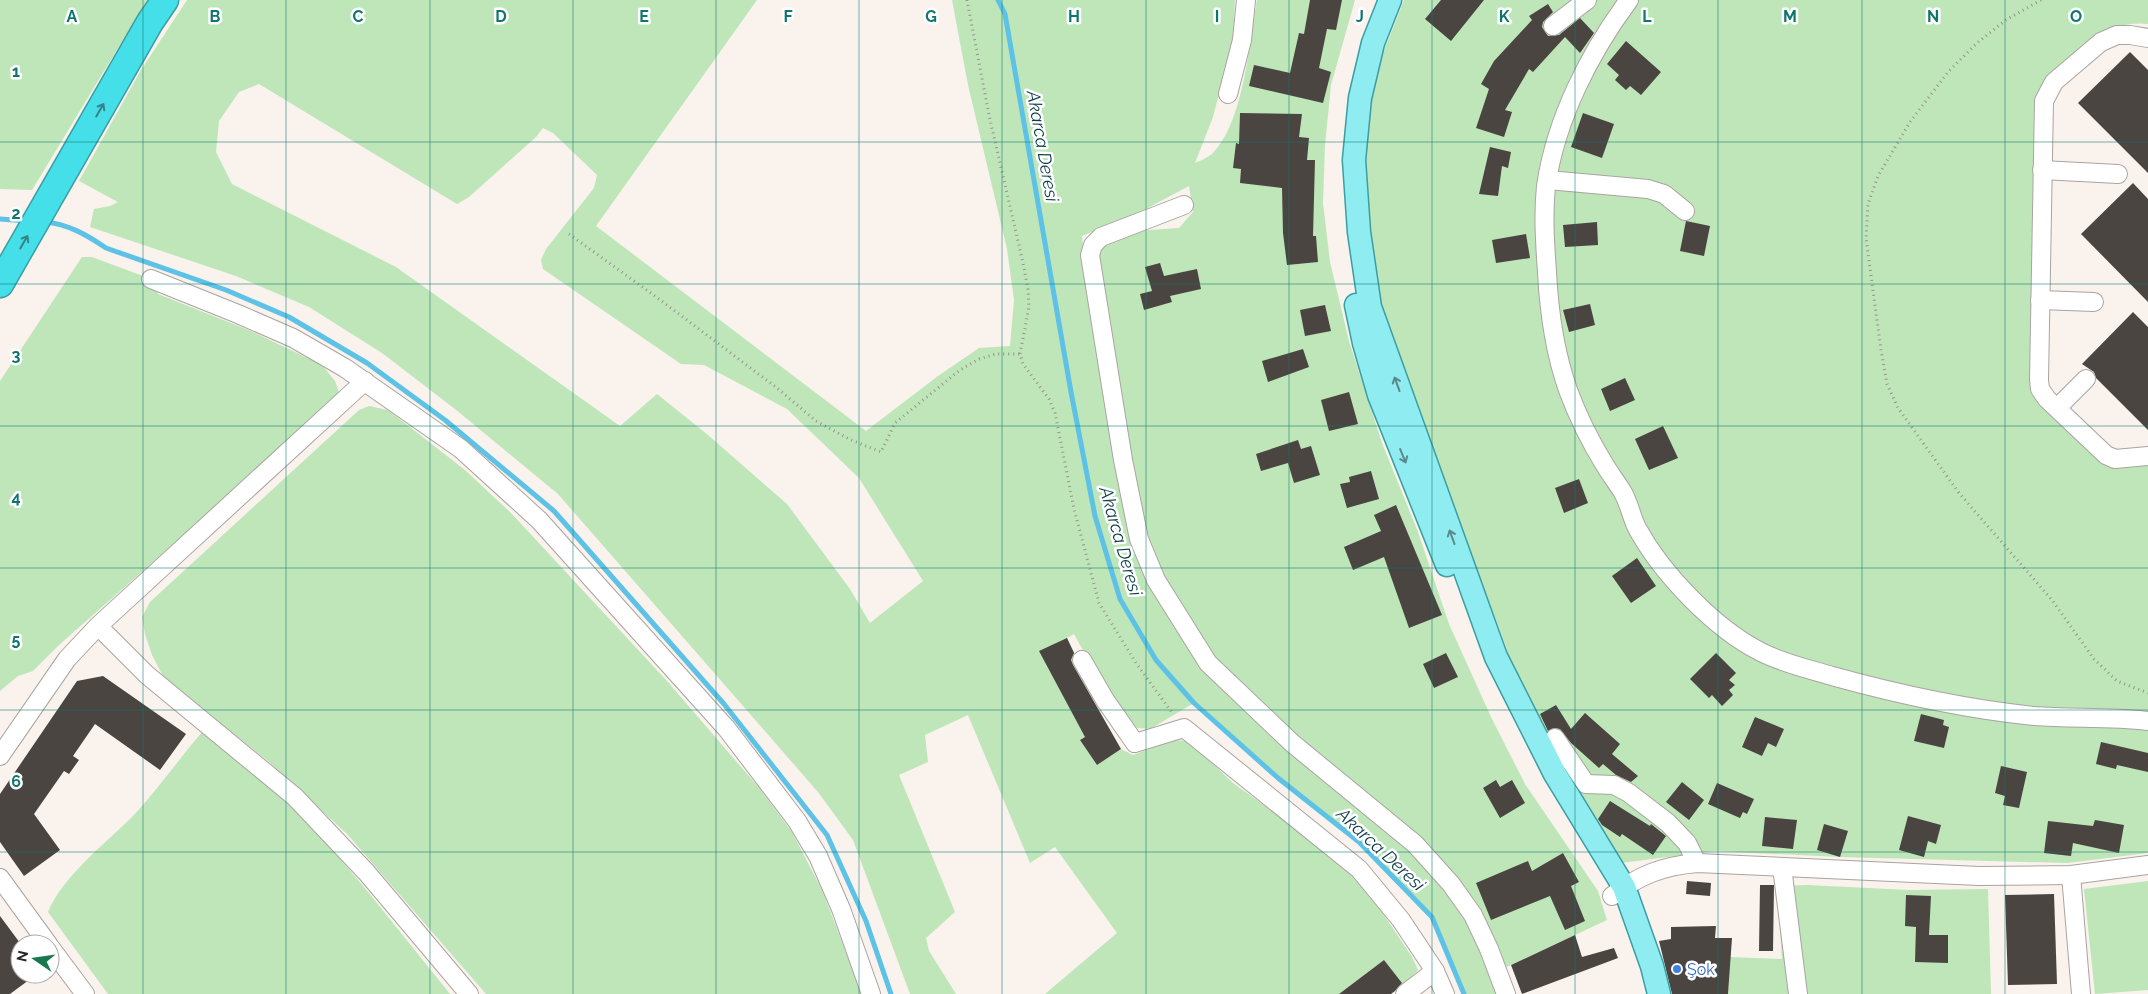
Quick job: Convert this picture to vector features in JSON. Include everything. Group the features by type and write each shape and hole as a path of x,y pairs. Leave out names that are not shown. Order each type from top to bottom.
{"highway":[{"path":"0,284 150,22 165,0"}],"main road":[{"path":"1376,0 1357,53 1350,85 1343,126 1341,164 1343,213 1348,256 1364,343 1379,395 1508,717 1545,787 1598,870 1618,891 1639,967 1644,994"},
{"path":"1390,0 1373,43 1360,98 1354,160 1359,232 1370,307 1496,657 1555,774 1618,891 1652,966 1659,994"}],"street":[{"path":"1228,94 1242,40 1246,0"},
{"path":"1553,26 1587,0"},
{"path":"1629,0 1605,34 1567,111 1554,149 1544,215 1548,299 1555,340 1568,389 1586,433 1623,492 1636,526 1650,549 1679,584 1728,633 1763,654 1867,686 1948,703 2032,716 2148,721"},
{"path":"2148,38 2117,35 2101,42 2054,82 2048,91 2044,101 2040,300 2040,389 2106,455 2115,459 2148,456"},
{"path":"2042,170 2118,174"},
{"path":"1548,180 1648,189 1664,194 1685,211"},
{"path":"1184,206 1101,237 1093,245 1090,255 1123,460 1139,539 1156,580 1208,663 1292,742 1415,844 1451,884 1472,915 1489,948 1506,994"},
{"path":"151,280 293,338 345,368 461,449 539,520 727,729 798,821 818,856 840,909 871,994"},
{"path":"2040,300 2094,302"},
{"path":"2057,408 2086,379"},
{"path":"0,756 66,659 98,626 365,381"},
{"path":"98,626 147,675 295,797 366,873 469,994"},
{"path":"1082,660 1105,700 1135,743 1184,728 1359,869 1401,920 1434,971 1446,994"},
{"path":"1555,738 1586,784 1614,785 1629,793 1648,807 1687,843 1697,863"},
{"path":"1618,891 1646,874 1671,866 1697,863 1979,876 2071,874 2148,866"},
{"path":"1782,867 1798,994"},
{"path":"2071,874 2081,994"},
{"path":"0,878 41,934"},
{"path":"60,960 85,994"},
{"path":"1405,994 1434,971"}],"path":[{"path":"967,0 989,115 1028,288 1029,307 1020,354 1023,364 1049,400 1055,413 1074,509 1099,603 1136,663 1184,728"},
{"path":"2041,0 2006,20 1977,43 1948,72 1910,122 1878,176 1868,204 1866,238 1881,350 1887,384 1898,408 1959,493 2052,600 2094,659 2117,681 2148,692"},
{"path":"569,234 659,298 777,388 816,421 851,440 881,452 895,423 960,370 987,356 1020,354"}],"green space":[{"path":"0,0 147,0 32,190 0,189"},
{"path":"187,0 757,0 596,226 866,431 938,376 979,348 1010,346 1014,300 1007,249 968,85 952,0 1235,0 1233,40 1213,117 1195,163 1212,154 1223,140 1231,123 1244,81 1257,0 1355,0 1331,85 1325,145 1323,203 1330,262 1349,341 1382,443 1418,532 1449,624 1491,717 1525,784 1598,891 1607,920 1502,969 1482,918 1339,774 1211,658 1160,578 1143,534 1097,253 1104,245 1123,235 1146,230 1179,228 1193,212 1189,186 1140,212 1082,236 1087,282 1134,537 1205,665 1440,880 1467,918 1498,994 1464,994 1432,917 1359,842 1278,778 1194,703 1150,729 1128,725 1074,634 1067,638 1094,691 1093,701 1105,724 1080,740 1097,765 1121,749 1133,755 1174,740 1189,741 1233,783 1340,860 1372,897 1412,957 1418,970 1403,985 1384,960 1339,994 1045,994 1117,933 1055,847 1030,863 968,715 925,735 928,762 899,775 955,912 926,938 929,951 956,994 910,994 853,840 818,792 558,494 455,409 382,353 309,307 236,276 90,227 94,209 110,206 118,202 79,181 141,70","holes":["259,84 457,204 469,197 536,137 543,128 553,133 597,175 594,188 546,249 541,260 543,269 681,364 704,365 787,409 859,478 923,581 870,623 850,589 787,504 708,435 657,394 620,426 396,267 232,184 216,152 219,121 239,92"]},
{"path":"1404,0 2148,0 2148,24 2127,24 2106,31 2052,74 2038,95 2032,393 2111,467 2148,464 2148,853 2067,863 1840,857 1714,851 1621,863 1596,826 1521,691 1500,630 1442,478 1396,365 1374,283 1363,172 1367,128 1374,76"},
{"path":"82,257 92,257 151,279 158,294 251,331 322,365 335,381 339,392 324,411 59,645 33,671 18,676 0,691 0,381"},
{"path":"369,406 388,410 465,470 511,513 667,681 760,789 792,832 822,890 862,994 486,994 347,834 268,761 165,680 152,655 145,634 142,617 150,602 359,410"},
{"path":"202,732 305,818 364,887 450,994 108,994 48,912 74,873 134,815"},
{"path":"2148,881 2148,990 2095,994 2084,889"},
{"path":"1807,885 1909,890 1988,889 1991,994 1728,994 1730,957 1782,959 1777,886"}],"building":[{"path":"1310,0 1342,0 1336,30 1327,29 1319,68 1331,72 1323,103 1249,86 1254,65 1290,73 1299,33 1304,34"},
{"path":"1441,0 1484,0 1451,41 1425,19"},
{"path":"1548,4 1553,12 1543,22 1542,27 1548,36 1559,35 1580,18 1594,33 1580,53 1565,37 1533,72 1529,69 1505,110 1512,112 1504,137 1476,128 1489,89 1481,84 1494,61 1532,20 1529,16"},
{"path":"1626,41 1661,72 1641,95 1630,86 1626,90 1615,80 1619,75 1607,64"},
{"path":"2130,52 2148,70 2148,173 2078,103"},
{"path":"1240,113 1302,114 1299,137 1309,138 1307,160 1315,160 1313,236 1316,236 1318,262 1287,265 1283,233 1282,188 1240,183 1241,169 1233,168 1236,143 1239,144"},
{"path":"1583,113 1614,124 1602,158 1571,147"},
{"path":"1490,147 1511,152 1508,168 1502,166 1498,196 1479,194"},
{"path":"2133,183 2148,199 2148,302 2081,234"},
{"path":"1686,221 1710,226 1704,256 1680,251"},
{"path":"1597,222 1598,245 1565,247 1563,225"},
{"path":"1526,234 1530,258 1496,263 1492,240"},
{"path":"1160,263 1164,276 1197,269 1201,289 1170,296 1172,302 1144,310 1140,294 1152,291 1145,267"},
{"path":"1590,304 1595,325 1569,332 1563,310"},
{"path":"1325,305 1331,331 1305,336 1300,310"},
{"path":"2133,312 2148,327 2148,430 2096,378 2094,372 2082,364"},
{"path":"1303,349 1309,367 1268,382 1262,361"},
{"path":"1625,378 1635,400 1610,411 1601,389"},
{"path":"1349,392 1358,424 1329,431 1321,400"},
{"path":"1663,426 1678,458 1649,470 1635,439"},
{"path":"1298,440 1301,449 1311,446 1320,475 1294,483 1288,463 1261,471 1256,454"},
{"path":"1371,471 1379,499 1347,508 1340,484 1350,482 1349,477"},
{"path":"1579,479 1588,503 1564,513 1555,488"},
{"path":"1396,505 1442,615 1409,628 1384,557 1353,570 1344,547 1381,531 1374,515"},
{"path":"1637,558 1656,586 1631,603 1612,576"},
{"path":"1067,638 1074,653 1071,660 1073,665 1121,749 1097,765 1080,740 1085,737 1039,651"},
{"path":"1446,653 1458,677 1434,688 1423,664"},
{"path":"1716,653 1736,673 1729,680 1735,685 1729,690 1733,695 1722,706 1712,695 1709,698 1690,679"},
{"path":"103,676 186,734 160,770 95,724 73,756 79,760 69,774 64,771 34,814 60,850 24,876 0,842 0,794 77,681"},
{"path":"1556,705 1571,729 1585,713 1620,744 1612,754 1638,776 1631,782 1616,775 1603,764 1599,768 1571,743 1560,729 1554,728 1548,731 1540,714"},
{"path":"1921,714 1944,720 1943,725 1949,727 1944,748 1914,741"},
{"path":"1755,717 1784,729 1776,747 1768,743 1762,756 1742,747"},
{"path":"2101,742 2148,753 2148,772 2117,765 2116,769 2096,764"},
{"path":"2001,766 2027,772 2019,808 2003,805 2005,796 1995,793"},
{"path":"1496,780 1500,787 1512,780 1525,803 1500,818 1483,788"},
{"path":"1682,782 1704,800 1689,820 1666,802"},
{"path":"1717,783 1754,799 1747,814 1743,812 1740,818 1708,804"},
{"path":"1610,801 1650,826 1651,824 1666,836 1653,855 1622,834 1620,837 1602,825 1598,819"},
{"path":"1908,816 1941,825 1936,844 1928,841 1924,857 1899,850"},
{"path":"1765,817 1797,820 1793,849 1762,846"},
{"path":"2095,820 2124,825 2119,853 2073,843 2071,856 2044,853 2048,821 2093,826"},
{"path":"1824,824 1848,831 1840,857 1817,850"},
{"path":"1563,853 1579,882 1571,886 1585,921 1565,930 1550,896 1491,920 1476,883 1528,861 1532,871"},
{"path":"1687,881 1711,883 1710,896 1686,894"},
{"path":"1760,885 1774,885 1773,951 1759,951"},
{"path":"2054,894 2057,984 2008,985 2005,895"},
{"path":"1906,895 1931,896 1929,935 1948,935 1948,963 1915,962 1916,927 1905,926"},
{"path":"0,916 13,934 10,934 10,984 24,984 10,994 0,994"},
{"path":"1716,926 1715,938 1732,938 1728,994 1672,994 1659,941 1671,939 1671,927"},
{"path":"1575,935 1582,957 1614,948 1618,958 1522,994 1511,965"},
{"path":"1384,960 1402,983 1395,991 1391,994 1339,994"}],"waterway":[{"name":"Akarca Deresi","path":"998,0 1005,14 1071,392 1095,516 1120,599 1156,660 1194,703 1278,778 1359,842 1432,917 1464,994"},
{"path":"0,219 27,221"},
{"path":"45,222 69,228 106,248 226,290 289,317 367,363 445,420 554,511 724,704 827,835 866,921 891,994"}],"place":[{"name":"Şok","path":"1677,969"}]}
